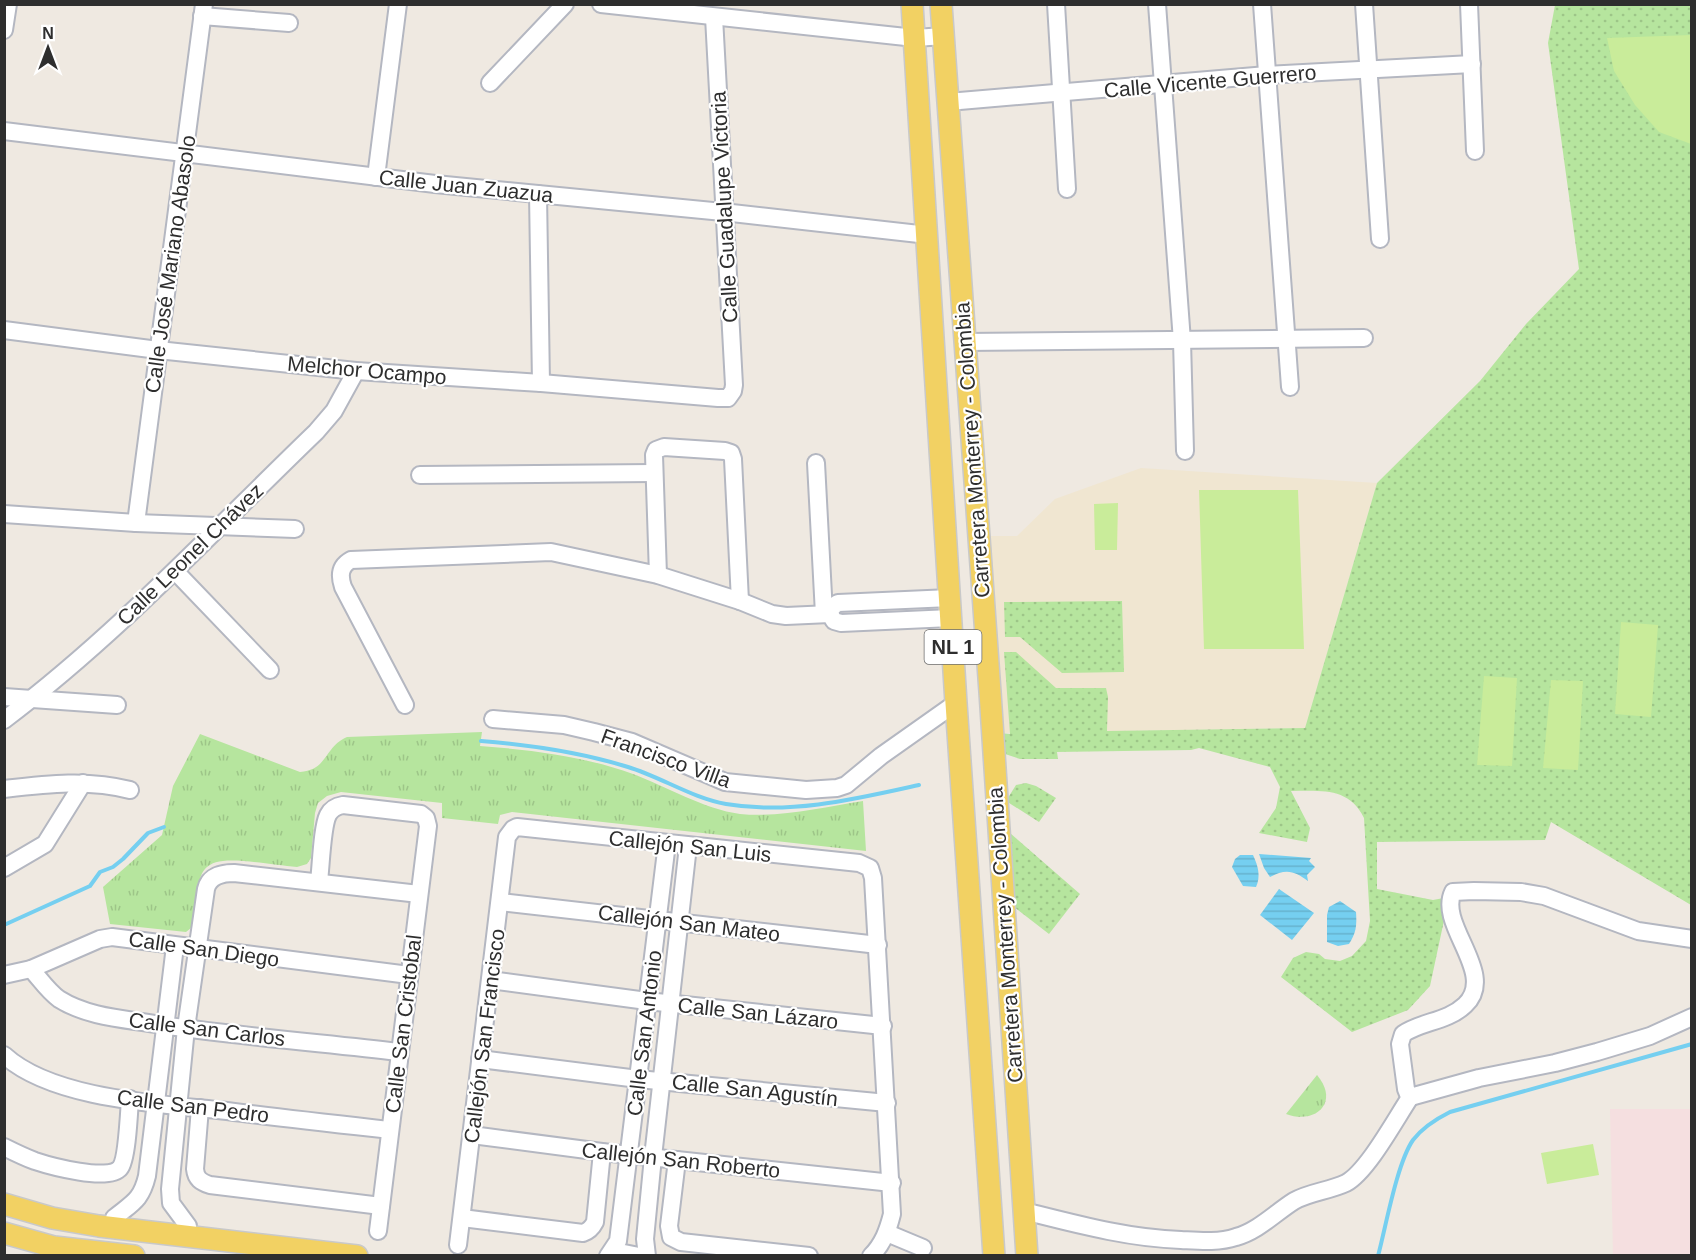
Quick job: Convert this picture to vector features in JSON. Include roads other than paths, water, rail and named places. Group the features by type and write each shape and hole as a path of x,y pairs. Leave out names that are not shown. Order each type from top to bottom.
{"main road":[{"name":"Carretera Monterrey - Colombia","path":"912,4 994,1256"},
{"name":"Carretera Monterrey - Colombia","path":"941,4 1027,1256"},
{"path":"4,1204 52,1218 112,1228 187,1246 357,1256"},
{"path":"110,1253 112,1228"},
{"path":"4,1233 54,1247 134,1256"}],"street":[{"path":"4,30 8,4"},
{"path":"376,177 398,4"},
{"path":"490,83 565,4"},
{"path":"601,4 915,38 944,36"},
{"path":"1056,4 1067,189"},
{"path":"1157,4 1182,341 1185,451"},
{"path":"1262,4 1290,387"},
{"path":"1364,4 1380,239"},
{"path":"1469,4 1475,151"},
{"path":"203,10 289,23"},
{"name":"Calle José Mariano Abasolo","path":"136,523 203,10"},
{"name":"Calle Guadalupe Victoria","path":"714,17 734,385 730,396"},
{"name":"Calle Vicente Guerrero","path":"948,102 1267,75 1472,64"},
{"name":"Calle Juan Zuazua","path":"4,131 376,177 928,235"},
{"path":"538,194 541,382"},
{"name":"Melchor Ocampo","path":"4,330 158,350 356,371 541,382 718,398 730,396"},
{"path":"964,342 1364,338"},
{"name":"Calle Leonel Chávez","path":"4,720 32,699 175,571 316,432 334,411 356,371"},
{"path":"658,575 654,473 656,450 664,447 725,451 731,453 733,459 740,601"},
{"path":"816,464 827,614"},
{"path":"420,475 654,473"},
{"path":"4,514 136,523 295,529"},
{"path":"405,705 343,587 340,571 344,564 351,560 551,552 658,575 740,601 772,614 786,616 827,614 837,622 867,622 950,608"},
{"path":"175,571 270,670"},
{"path":"827,614 838,603 866,602 950,608"},
{"path":"866,602 867,622"},
{"path":"4,697 117,705"},
{"name":"Francisco Villa","path":"493,719 564,725 632,742 724,782 806,790 837,788 846,785 881,756 956,703"},
{"path":"4,789 83,783 109,785 130,790"},
{"path":"4,868 45,844 83,783"},
{"name":"Calle San Cristobal","path":"319,881 326,820 331,811 344,805 421,814 426,818 428,826 378,1231"},
{"name":"Callejón San Luis","path":"513,829 517,827 868,866 873,878 878,945"},
{"name":"Callejón San Francisco","path":"458,1245 507,837 513,829"},
{"name":"Calle San Antonio","path":"609,1256 618,1241 622,1214 667,843"},
{"name":"Calle San Antonio","path":"647,1256 645,1244 652,1157 688,846"},
{"path":"187,1246 188,1226 171,1203 170,1189 186,1028 207,884 216,876 234,873 419,894"},
{"path":"1411,1096 1406,1089 1400,1038 1407,1031 1439,1021 1457,1010 1467,1003 1473,989 1473,968 1450,914 1453,892 1521,892 1544,896 1638,931 1692,939"},
{"name":"Callejón San Mateo","path":"500,902 878,945"},
{"name":"Calle San Diego","path":"4,975 31,969 108,937 409,975"},
{"path":"871,1256 887,1233 892,1214 878,945"},
{"path":"137,1202 145,1186 175,946"},
{"name":"Calle San Carlos","path":"31,969 48,990 59,998 74,1006 107,1016 186,1028 399,1052"},
{"name":"Calle San Lázaro","path":"490,980 669,1003 883,1026"},
{"path":"1024,1211 1112,1233 1153,1239 1208,1242 1236,1237 1259,1226 1293,1202 1346,1182 1361,1171 1411,1096 1596,1052 1650,1036 1692,1017"},
{"name":"Calle San Pedro","path":"4,1055 36,1077 74,1090 200,1108 390,1130"},
{"name":"Calle San Agustín","path":"480,1059 638,1079 887,1103"},
{"path":"4,1147 34,1161 76,1171 115,1173 120,1169 124,1158 130,1099"},
{"path":"200,1108 195,1169 196,1176 201,1182 381,1206"},
{"path":"152,1130 175,1132"},
{"name":"Callejón San Roberto","path":"472,1135 602,1152 892,1183"},
{"path":"462,1218 583,1233 591,1229 595,1222 602,1152"},
{"path":"148,1160 172,1161"},
{"path":"677,1160 669,1226 671,1237 681,1242 809,1256"},
{"path":"112,1228 114,1218 137,1202 147,1200 171,1203"},
{"path":"622,1214 647,1218"},
{"path":"887,1233 923,1248"},
{"name":"Calle San Antonio","path":"609,1256 624,1253 639,1256"}],"water":[{"path":"1259,854 1311,858 1309,861 1315,867 1307,875 1308,881 1290,872 1281,872 1270,877"},
{"path":"1240,855 1253,855 1258,871 1256,887 1243,886 1232,867 1235,859"},
{"path":"1279,889 1314,913 1292,940 1260,915"},
{"path":"1340,901 1356,912 1356,921 1355,933 1349,944 1338,946 1327,942 1327,915 1329,907"}],"waterway":[{"path":"481,741 537,747 592,757 640,771 713,801 750,807 799,807 823,804 919,785"},
{"path":"4,925 90,886 100,872 113,867 123,859 148,833 164,827"},
{"path":"1378,1256 1397,1179 1407,1150 1425,1127 1450,1112 1692,1044"}]}
